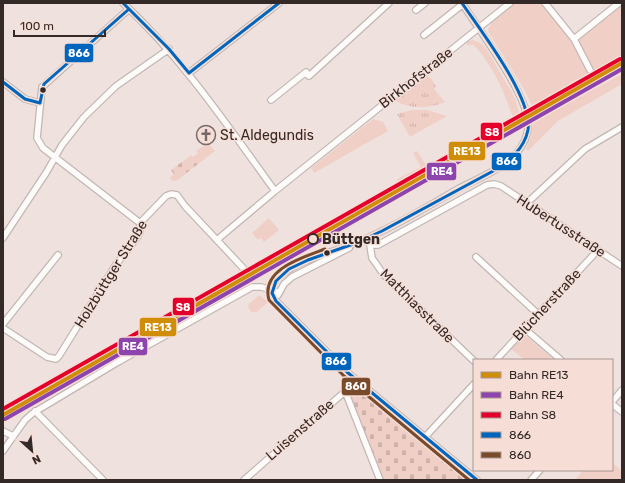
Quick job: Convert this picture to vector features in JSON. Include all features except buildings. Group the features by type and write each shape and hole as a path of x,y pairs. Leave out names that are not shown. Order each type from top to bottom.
{"street":[{"path":"123,3 169,49 189,73 275,191"},
{"path":"189,73 279,3"},
{"path":"271,100 306,72 309,76 389,3"},
{"path":"416,10 425,3"},
{"name":"Birkhofstraße","path":"218,239 275,191 510,3"},
{"path":"545,3 574,39 590,70"},
{"path":"574,39 619,3"},
{"path":"276,301 279,292 292,277 336,256 503,164 516,153 522,145 528,126 526,110 519,95 463,4 424,35"},
{"path":"129,9 44,84 41,92 38,141 42,147 55,158 140,223"},
{"path":"3,237 62,145 84,116 104,95 169,49"},
{"path":"3,82 25,99 40,103"},
{"path":"527,203 585,149 622,127"},
{"name":"Hubertusstraße","path":"370,245 378,245 487,185 494,184 501,186 622,266"},
{"name":"Holzbüttger Straße","path":"3,328 47,357 56,359 63,352 115,266 138,236 140,232 140,223 166,196 171,194 177,195 185,206 218,239"},
{"path":"218,239 245,270"},
{"name":"Matthiasstraße","path":"366,239 370,245 372,258 388,279 473,360"},
{"path":"356,244 287,271 279,277 272,290 272,295 276,301 357,381 426,436 477,480"},
{"name":"Blücherstraße","path":"497,359 598,250"},
{"path":"3,324 58,255"},
{"path":"476,257 538,314"},
{"path":"3,451 25,420 36,411 245,291 258,286 279,292"},
{"path":"525,329 560,359"},
{"name":"Luisenstraße","path":"244,480 357,381"},
{"path":"426,436 473,385"},
{"path":"613,402 622,390"},
{"path":"345,391 380,480"},
{"path":"613,404 622,412"},
{"path":"36,411 103,480"},
{"path":"3,431 13,436"},
{"path":"531,480 539,471"}],"green space":[{"path":"516,3 540,3 573,43 622,4 622,63 535,112 524,89 489,33 488,29 493,21"},
{"path":"473,40 482,44 487,50 514,96 521,118 400,186 397,179 421,167 413,153 417,151 426,165 513,118 502,89 487,61 474,45 467,45 466,42"},
{"path":"622,74 622,84 558,121 528,151 526,149 531,137 533,122"},
{"path":"427,76 431,78 436,87 434,89 445,102 433,106 413,107 395,101"},
{"path":"412,110 427,110 447,116 410,137 397,114"},
{"path":"373,119 383,122 388,131 314,173 311,168"},
{"path":"208,143 215,151 198,164 186,159 191,155 193,157 198,153 196,151"},
{"path":"186,159 198,164 176,181 172,181 170,178 174,174 171,170"},
{"path":"269,218 279,230 264,242 261,238 258,240 252,233"},
{"path":"259,295 268,302 257,312 251,312 248,307 249,304"},
{"path":"525,335 553,359 524,359 511,349"},
{"path":"358,387 469,480 384,480 350,395"},
{"path":"613,464 622,471 622,480 575,480 582,471 613,471"}],"rail line":[{"name":"S8","path":"3,409 620,59"},
{"name":"RE13","path":"3,415 622,63"},
{"name":"RE4","path":"5,419 622,69"}],"transit line":[{"name":"866","path":"123,3 169,49 189,73"},
{"name":"866","path":"189,73 279,3"},
{"name":"866","path":"462,3 504,65 522,100 527,116 528,130 520,148 511,158 495,170 382,231 356,243 308,260 289,269 276,281 272,293 276,301 347,372 477,480"},
{"name":"866","path":"40,103 44,84 129,9"},
{"name":"866","path":"3,82 25,99 40,103"},
{"name":"860","path":"325,249 296,260 277,272 271,280 268,289 269,300 344,376 469,480"}],"place":[{"name":"St. Aldegundis","path":"206,135"},
{"name":"Büttgen","path":"313,239"}]}
